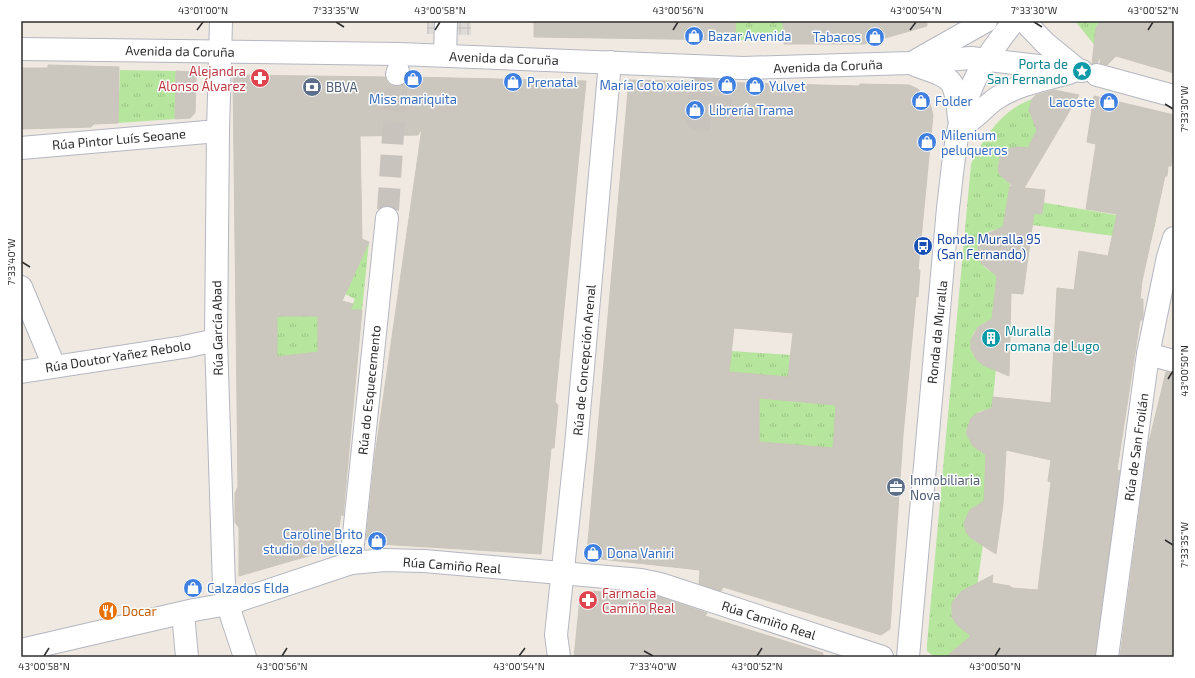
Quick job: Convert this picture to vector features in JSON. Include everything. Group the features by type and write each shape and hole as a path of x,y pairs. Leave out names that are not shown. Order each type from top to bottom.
{"street":[{"name":"Rúa García Abad","path":"221,21 222,52 218,131 216,340 224,586 228,604 245,657"},
{"path":"445,55 446,21"},
{"path":"910,63 986,21"},
{"name":"Ronda da Muralla","path":"908,657 948,208 960,127 970,91 986,59 1014,21"},
{"path":"1024,21 1045,43 1086,72"},
{"name":"Avenida da Coruña","path":"21,49 445,55 743,68 910,63 971,58 1086,72 1174,96"},
{"name":"Rúa de Concepción Arenal","path":"559,657 556,635 576,446 610,62"},
{"path":"910,63 946,77 954,85 960,127 971,122 994,100 1015,88 1086,72"},
{"name":"Rúa Pintor Luís Seoane","path":"21,148 218,131"},
{"name":"Rúa do Esquecemento","path":"351,563 387,218"},
{"name":"Rúa de San Froilán","path":"1107,657 1148,354 1168,257 1174,238"},
{"path":"21,287 54,366"},
{"name":"Rúa Doutor Yañez Rebolo","path":"21,372 184,347 216,340"},
{"path":"1148,354 1174,361"},
{"name":"Rúa Camiño Real","path":"21,650 228,604 351,563 385,560 424,561 641,580 660,584 882,657"},
{"path":"183,613 187,657"}],"green space":[{"path":"735,21 783,21 784,41 736,40"},
{"path":"1075,21 1100,21 1096,28 1100,52"},
{"path":"120,70 176,71 175,119 118,123"},
{"path":"1032,99 1030,107 1032,118 1039,127 1027,150 1020,148 1009,149 1004,152 999,162 998,168 1000,175 1010,184 1003,229 993,230 986,234 981,240 978,248 982,263 988,270 997,274 992,321 986,322 976,329 971,341 971,347 978,360 996,368 992,410 982,411 974,416 969,423 966,433 973,446 986,452 984,504 970,510 965,526 966,531 972,539 983,544 977,587 960,593 954,599 952,610 952,617 972,633 971,644 955,654 938,657 927,651 927,644 971,164 988,134 1003,117 1011,110"},
{"path":"1029,200 1116,215 1156,220 1151,241 1025,224"},
{"path":"369,242 362,310 350,310 355,299 345,294"},
{"path":"319,309 323,355 295,355 277,357 277,316 292,316"},
{"path":"731,351 790,355 789,368 822,380 865,451 759,442 759,425 726,395 812,403 729,372"}],"shaded area":[{"path":"427,21 471,21 471,35 427,34"}],"building":[{"path":"534,21 735,21 736,40 534,37"},
{"path":"783,21 927,21 927,26 864,44 784,44"},
{"path":"1100,21 1174,21 1174,73 1116,56 1107,65 1100,63 1101,56 1097,63 1092,64 1096,28"},
{"path":"48,65 119,67 118,123 94,124 91,127 21,129 21,68 48,68"},
{"path":"176,71 191,72 196,77 195,113 190,118 175,119"},
{"path":"233,75 385,77 388,83 393,86 399,86 406,83 409,77 586,81 555,402 558,405 554,448 551,448 541,554 380,544 370,543 366,539 375,456 422,128 418,135 360,136 362,239 369,242 342,301 353,304 350,310 362,310 343,516 341,514 336,548 239,576 239,528 235,522 235,493 238,487","holes":["277,316 318,316 318,352 277,357"]},
{"path":"629,80 859,86 860,84 909,85 918,89 929,100 933,115 918,270 920,270 918,297 916,296 903,435 890,629 881,635 723,587 721,591 699,584 700,570 592,558 587,553","holes":["734,328 793,333 788,377 729,372","759,398 836,405 833,448 759,442"]},
{"path":"1054,90 1079,95 1024,188 1045,190 1042,214 1034,213 1023,294 1011,293 1009,376 983,365 977,360 971,349 971,340 978,327 992,319 997,276 981,263 978,254 978,246 984,235 1003,227 1010,186 1014,187 1000,175 998,170 1000,157 1010,148 1028,148 1037,130 1029,110 1032,99 1036,95"},
{"path":"1094,96 1174,115 1174,143 1171,166 1168,166 1167,176 1165,176 1142,281 1140,299 1143,299 1143,316 1142,320 1140,320 1117,470 1120,471 1095,657 946,657 971,636 957,625 952,617 952,602 962,591 993,575 992,583 1010,586 1012,588 1038,590 1051,482 1048,481 1051,460 1006,450 1003,504 996,554 971,538 966,532 964,523 970,510 984,501 986,455 973,446 966,433 971,418 976,414 992,408 993,397 1051,403 1057,288 1074,290 1079,251 1108,256 1117,214 1086,209 1096,144 1087,142"},
{"path":"1166,372 1174,373 1174,657 1120,657 1148,446"},
{"path":"589,591 657,596 707,613 705,616 823,653 823,657 574,657 580,599"}],"tunnel":[{"path":"388,210 397,74"},
{"path":"702,78 697,119 719,121 723,78"}],"place":[{"name":"Bazar Avenida","path":"694,36"},
{"name":"Tabacos","path":"875,37"},
{"name":"Porta de San Fernando","path":"1082,71"},
{"name":"Alejandra Alonso Álvarez","path":"260,78"},
{"name":"Miss mariquita","path":"413,79"},
{"name":"Prenatal","path":"513,82"},
{"name":"María Coto xoieiros","path":"727,85"},
{"name":"Yulvet","path":"755,86"},
{"name":"BBVA","path":"312,87"},
{"name":"Folder","path":"921,101"},
{"name":"Lacoste","path":"1109,102"},
{"name":"Librería Trama","path":"695,110"},
{"name":"Milenium peluqueros","path":"927,142"},
{"name":"Ronda Muralla 95 (San Fernando)","path":"923,246"},
{"name":"Muralla romana de Lugo","path":"991,338"},
{"name":"Inmobiliaria Nova","path":"896,487"},
{"name":"Caroline Brito studio de belleza","path":"377,541"},
{"name":"Dona Vaniri","path":"593,553"},
{"name":"Calzados Elda","path":"193,588"},
{"name":"Farmacia Camiño Real","path":"588,600"},
{"name":"Docar","path":"108,611"}]}
